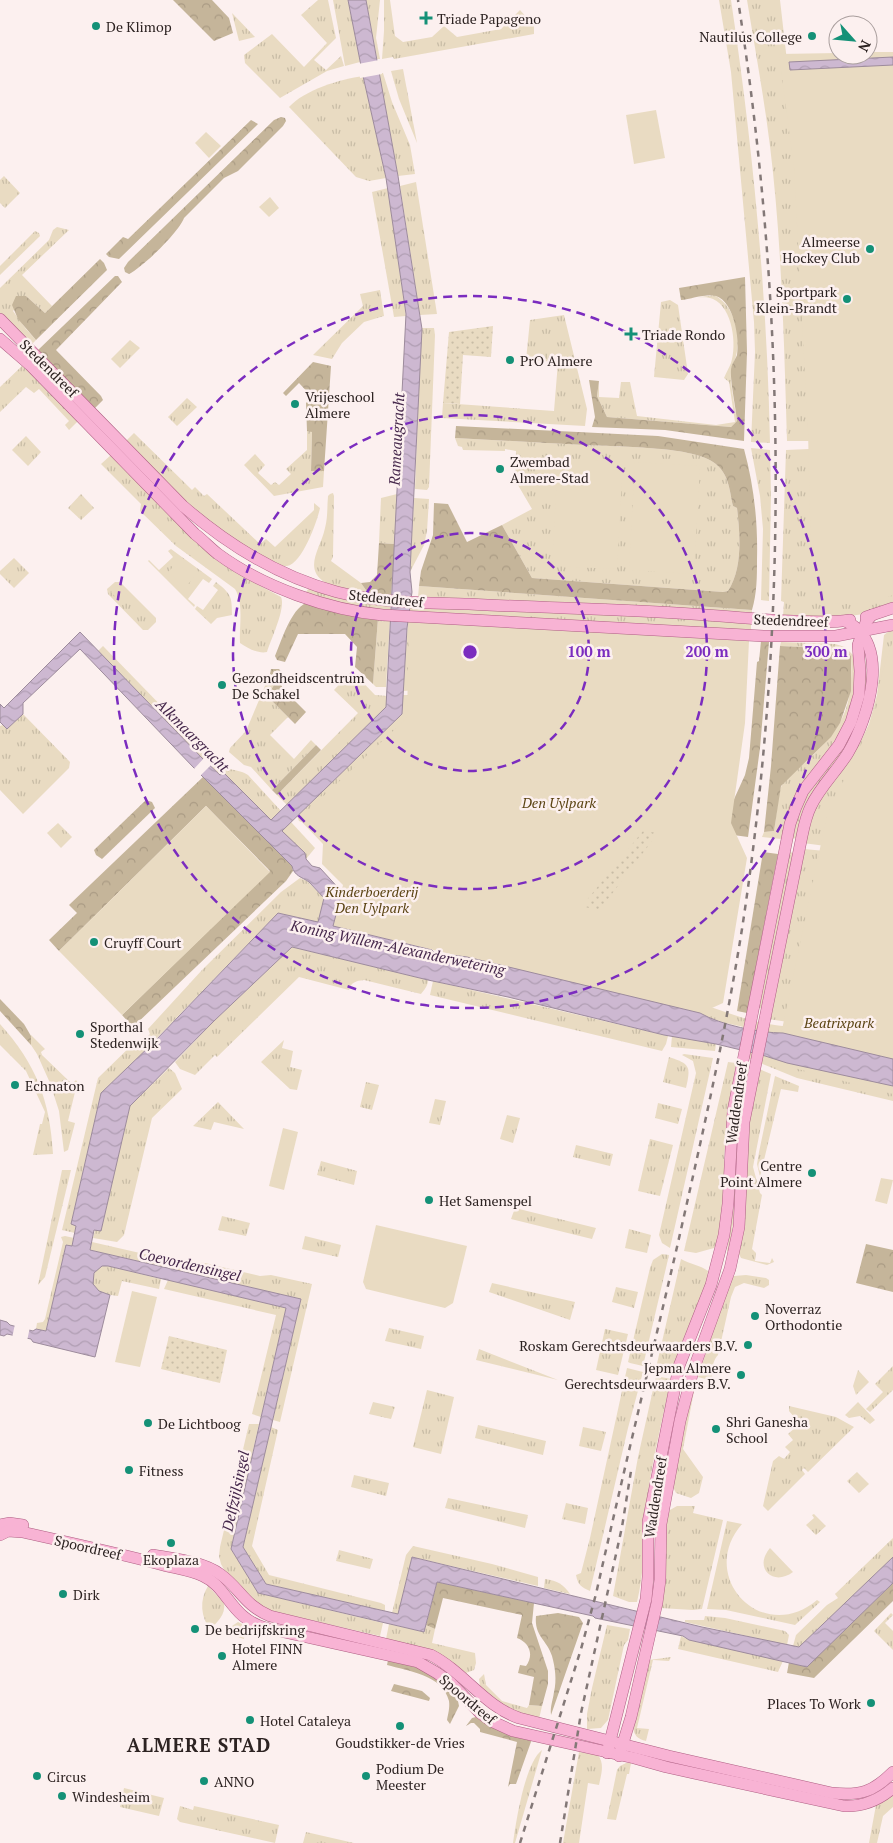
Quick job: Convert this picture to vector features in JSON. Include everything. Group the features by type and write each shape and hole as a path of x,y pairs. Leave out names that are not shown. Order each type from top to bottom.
{"main road":[{"name":"Stedendreef","path":"0,319 184,506 228,542 276,568 312,584 352,595 384,600 682,614 783,621 845,621 893,608"},
{"name":"Stedendreef","path":"0,339 30,365 195,534 218,554 254,576 300,596 338,607 383,615 764,636 836,636 888,626"},
{"name":"Waddendreef","path":"619,1756 631,1717 650,1636 651,1601 648,1577 648,1522 680,1366 711,1285 724,1235 728,1204 732,1112 783,855 796,807 803,791 839,745 851,722 860,686 860,662 857,651 866,622 872,615"},
{"name":"Stedendreef","path":"845,621 862,632 871,649"},
{"path":"871,649 875,639 888,626"},
{"path":"836,636 857,651"},
{"name":"Waddendreef","path":"607,1753 630,1660 638,1634 660,1580 660,1524 672,1458 688,1390 732,1261 739,1227 744,1122 802,836 810,807 843,761 859,732 871,690 871,649"},
{"name":"Spoordreef","path":"0,1525 9,1523 22,1525 201,1566 220,1574 247,1602 270,1616 391,1651 418,1662 451,1683 480,1713 504,1728 745,1784 768,1784 849,1795 873,1788 883,1782 893,1772"},
{"name":"Spoordreef","path":"0,1535 8,1531 22,1532 202,1575 213,1583 240,1614 260,1626 375,1647"},
{"name":"Spoordreef","path":"391,1651 431,1655 441,1660 456,1670 492,1704 509,1715 622,1744 750,1773 768,1784 827,1803 853,1807 877,1800 893,1788"}],"green space":[{"path":"173,0 212,0 229,18 233,33 214,41"},
{"path":"318,0 328,0 336,38 314,60 326,70 341,56 344,66 327,71 280,98 245,63 244,55 272,34 304,67 327,43 301,15"},
{"path":"333,0 349,0 360,62 345,66"},
{"path":"366,0 380,0 376,38 380,59 377,59"},
{"path":"384,0 390,0 395,36 403,42 432,37 444,26 457,37 501,29 520,10 534,26 534,34 394,59 393,57 382,59"},
{"path":"719,0 731,0 746,110 762,276 770,443 751,442 755,352 754,322 731,72"},
{"path":"747,0 780,0 788,70 816,441 787,441 782,294 774,183 765,109"},
{"path":"232,13 255,37 239,41"},
{"name":"Sportpark Klein-Brandt","path":"878,52 893,52 893,595 863,603 812,603 808,431 794,168 779,54 828,53 828,65 878,65"},
{"path":"403,69 417,143 399,99 391,71"},
{"path":"379,73 383,73 392,102 410,145 415,174 398,176"},
{"path":"363,76 386,178 369,181 356,177 289,107 304,95 323,86"},
{"path":"656,110 665,158 634,164 626,115"},
{"path":"281,117 285,118 286,121 283,126 238,171 224,178 184,218 160,249 129,274 125,272 124,268 128,262 274,120"},
{"path":"251,120 258,124 119,259 109,257 106,254 123,237 128,239"},
{"path":"206,132 221,146 209,158 195,143"},
{"path":"4,176 20,193 5,208 0,203 0,180"},
{"path":"416,182 437,314 420,315 400,186"},
{"path":"388,188 406,316 394,317 372,192"},
{"path":"270,197 279,208 269,217 259,207"},
{"path":"57,227 69,230 22,275 52,306 45,313 26,296 13,311 36,340 31,345 0,314 0,288 49,240 53,230"},
{"path":"35,231 40,236 0,275 0,266"},
{"path":"100,259 107,270 36,340 18,319 12,305 16,296 26,296 45,313"},
{"path":"115,276 118,276 122,282 56,350 101,396 103,400 94,409 37,351"},
{"path":"745,277 747,352 744,441 665,430 592,427 595,417 589,380 599,381 597,396 607,417 731,427 737,421 731,368 737,355 738,340 731,313 722,300 716,296 681,300 679,288"},
{"path":"380,290 384,316 364,322 342,343 332,359 313,355 363,306 360,294"},
{"path":"714,295 727,306 735,321 737,330 738,348 731,369 731,376 737,421 731,427 607,417 597,396 599,381 599,397 619,398 621,382 630,382 637,416 716,425 735,422 729,382 724,378 731,363 734,347 729,318 720,304 713,299 702,297 681,300"},
{"path":"670,300 678,305 688,374 684,380 654,377 661,302"},
{"path":"564,315 587,409 585,426 442,418 443,403 554,411 558,362 526,360 530,320"},
{"path":"493,326 491,357 463,355 460,404 443,403 449,332"},
{"path":"421,328 434,328 435,335 429,487 427,490 415,489"},
{"path":"130,340 140,348 120,368 111,359"},
{"path":"313,362 331,366 324,471 311,471 312,432 307,431 306,403 312,397 299,383 286,396 283,393"},
{"path":"23,365 79,420 69,430 65,425 69,421 39,389 34,393 26,387 0,412 0,387"},
{"path":"187,398 197,407 177,426 168,417"},
{"path":"456,426 658,436 744,449 753,490 757,532 756,585 752,610 419,586 421,571 433,535 434,503 448,504 467,542 502,525 532,578 723,592 728,591 736,572 739,551 737,508 733,506 725,476 713,462 688,453 652,448 455,438"},
{"path":"307,431 312,431 311,471 324,471 323,487 274,496 244,465 255,454 265,465 258,473 271,485 275,482 279,485 291,474 286,469 307,450"},
{"path":"134,433 192,490 195,487 204,496 207,494 260,544 266,539 275,547 314,510 314,503 320,508 308,542 298,558 293,564 287,566 279,565 238,542 197,513 126,441"},
{"path":"26,436 41,452 28,466 12,450"},
{"path":"455,438 652,448 688,453 713,462 725,476 733,506 737,508 739,551 733,582 728,591 723,592 532,578 502,525 532,509 515,480 516,451 505,449 505,451 463,450 462,447 458,446"},
{"path":"751,448 770,450 769,601 761,600 763,529 760,496"},
{"path":"809,449 893,586 893,603 853,616 823,618 783,616 784,602 781,601 786,450"},
{"path":"111,455 215,559 231,570 281,597 280,616 267,652 249,649 240,643 240,608 235,589 176,546 140,511 141,504 101,464"},
{"path":"558,458 623,462 617,569 552,566"},
{"path":"635,462 700,466 694,574 629,570"},
{"path":"333,493 333,557 331,561 361,583 368,593 330,585 319,577 315,571 315,558 326,524 328,496"},
{"path":"81,494 94,508 81,520 68,508"},
{"path":"397,494 395,544 379,543 381,498"},
{"path":"414,498 429,499 424,545 410,572"},
{"path":"379,543 395,544 391,596 368,593 361,583 370,582 377,575"},
{"path":"171,549 212,579 209,583 203,579 188,599 195,605 194,607 148,561 159,570 173,557 168,551"},
{"path":"14,558 29,573 14,588 0,574 0,571"},
{"path":"177,563 194,577 185,588 168,572"},
{"path":"115,582 120,582 156,618 156,622 148,630 143,630 108,594 107,589"},
{"path":"216,582 230,596 232,615 217,618 211,624 195,609 197,606 203,610 218,590 213,586"},
{"path":"118,585 130,598 123,605 111,592"},
{"path":"419,586 752,610 752,614 418,597"},
{"path":"309,588 391,604 390,613 307,595 306,592"},
{"path":"306,603 378,618 373,684 355,667 357,647 345,634 298,634 285,662 277,660 275,656 287,626 296,612"},
{"path":"410,605 751,621 751,630 409,615"},
{"path":"378,618 390,620 386,687 376,687 373,684"},
{"path":"408,622 411,622 411,641 419,690 403,691"},
{"name":"Den Uylpark","path":"409,622 505,625 749,641 745,723 731,823 747,858 723,1003 703,1012 672,1007 333,926 343,885 322,864 323,844 299,819 407,718"},
{"path":"893,628 893,723 871,852 803,843 814,808 848,761 869,724 877,695 884,635"},
{"name":"Beatrixpark","path":"893,640 893,1094 775,1063 827,815 873,720 881,677"},
{"path":"761,641 769,642 760,748 748,837 726,834 730,808 745,775 749,758 757,662 759,661"},
{"path":"781,642 835,644 845,647 854,656 857,682 848,720 792,806 781,839 762,837 764,832 774,831 779,793 784,782 830,737 844,715 850,690 851,656 844,649 780,646"},
{"path":"864,645 867,681 857,726 796,838 791,839 801,803 843,744 864,656"},
{"path":"103,646 208,754 203,759 98,651"},
{"path":"780,646 844,649 851,656 851,691 840,723 831,737 781,786 774,831 764,832 771,766"},
{"path":"271,669 279,669 285,676 280,682 283,689 306,712 295,724 267,696 276,682 270,674"},
{"path":"352,671 375,695 387,696 386,707 287,805 277,795 358,713 334,690"},
{"path":"270,674 276,682 267,696 288,717 270,735 294,759 311,740 316,745 272,790 251,767 244,765 229,752 230,748 246,731"},
{"path":"403,695 418,695 417,725 307,824 299,821 297,816 402,714"},
{"path":"23,714 70,762 69,768 23,814 0,790 0,726 3,725 7,729"},
{"path":"316,745 321,750 277,795 272,790"},
{"path":"216,762 248,775 281,811 271,820 224,773 220,775 212,767"},
{"path":"203,777 292,866 293,871 286,881 133,1027 122,1015 270,871 206,806 59,951 49,940 77,913 69,905"},
{"path":"146,800 152,802 155,808 102,859 96,855 94,850"},
{"path":"206,806 270,872 122,1015 59,951"},
{"path":"291,822 315,848 306,859 282,831"},
{"path":"58,823 72,837 61,848 47,833"},
{"path":"643,831 658,833 599,911 582,906"},
{"path":"804,849 836,852 795,1023 768,1019"},
{"path":"787,851 793,853 762,1009 757,1007"},
{"path":"763,852 778,854 747,1013 737,1011"},
{"path":"300,878 307,881 324,898 318,922 278,913 154,1041 148,1036 150,1034 148,1029 202,970 281,892"},
{"path":"292,947 428,980 426,988 421,994 364,980 354,982 349,990 299,977 217,1057 215,1055 195,1075 180,1069 175,1062 214,1021"},
{"path":"433,981 668,1036 666,1044 662,1051 430,995"},
{"path":"682,997 765,1024 795,1027 783,1034 771,1033 712,1020 700,1013 680,1010"},
{"path":"0,999 24,1024 31,1036 31,1045 0,1011"},
{"path":"0,1024 23,1054 39,1084 49,1117 53,1154 33,1155 40,1124 42,1124 45,1112 26,1071 0,1045"},
{"path":"31,1035 45,1049 41,1052 42,1055 71,1083 69,1087 70,1092 75,1092 68,1121 75,1123 68,1150 64,1152 59,1111 50,1083 31,1045"},
{"path":"672,1036 716,1044 715,1051 671,1047"},
{"path":"137,1040 143,1041 149,1047 101,1093 71,1224 76,1225 75,1233 62,1230 98,1078"},
{"path":"284,1040 282,1048 293,1051 290,1067 302,1070 297,1090 290,1089 261,1062"},
{"path":"740,1050 893,1086 893,1101 797,1078 748,1058"},
{"path":"682,1055 713,1058 670,1248 662,1243 659,1235 696,1073 693,1061"},
{"path":"669,1057 685,1064 687,1067 686,1088 663,1082"},
{"path":"728,1062 736,1063 724,1156 724,1202 717,1243 714,1248 696,1253 684,1251"},
{"path":"169,1068 175,1073 182,1089 152,1118 124,1235 117,1242 93,1238 95,1230 101,1230 130,1106"},
{"path":"759,1069 771,1074 753,1167 762,1195 752,1249 756,1253 755,1261 770,1263 772,1258 774,1262 767,1265 741,1258 739,1254 750,1117"},
{"path":"743,1073 748,1073 740,1121 736,1203 729,1252 727,1251 734,1205 735,1172 733,1145"},
{"path":"775,1076 799,1086 798,1092 781,1089 760,1177 757,1164"},
{"path":"76,1080 81,1087 81,1093 75,1092 72,1084"},
{"path":"366,1082 379,1085 372,1110 360,1107"},
{"path":"435,1099 446,1101 440,1125 429,1123"},
{"path":"218,1102 244,1129 214,1122 211,1130 193,1126"},
{"path":"658,1103 682,1109 678,1124 655,1118"},
{"path":"507,1115 520,1118 513,1143 500,1139"},
{"path":"283,1128 298,1132 284,1190 269,1186"},
{"path":"650,1139 673,1145 660,1196 638,1191"},
{"path":"576,1145 613,1154 610,1166 573,1157"},
{"path":"321,1161 357,1171 354,1185 317,1175"},
{"path":"62,1170 71,1170 45,1277 38,1285"},
{"path":"881,1178 893,1180 887,1204 875,1201"},
{"path":"515,1208 596,1228 592,1239 511,1219"},
{"path":"222,1216 250,1223 246,1236 218,1230"},
{"path":"376,1225 467,1246 453,1303 445,1308 366,1289 363,1282"},
{"path":"629,1229 651,1235 647,1253 625,1248"},
{"path":"305,1236 341,1245 338,1257 302,1249"},
{"path":"61,1237 74,1238 72,1246 66,1245 46,1331 36,1329 37,1323 43,1322 45,1319 63,1242"},
{"path":"92,1242 166,1259 164,1267 90,1250"},
{"path":"866,1244 893,1250 893,1292 856,1283"},
{"path":"662,1254 669,1255 643,1366 630,1363 628,1362 650,1268 653,1260"},
{"path":"681,1259 708,1271 703,1294 672,1371 656,1368"},
{"path":"171,1261 205,1263 260,1276 271,1275 312,1284 280,1422 273,1420 301,1299 171,1269"},
{"path":"102,1266 161,1279 159,1289 122,1281 118,1296 99,1292 94,1288 92,1281 94,1274"},
{"path":"746,1275 766,1278 769,1280 769,1285 764,1288 744,1283 735,1287 718,1355 713,1364 713,1381 698,1377 730,1279 734,1276"},
{"path":"168,1280 286,1308 261,1417 252,1414 276,1315 164,1289"},
{"path":"492,1283 575,1302 570,1320 489,1292"},
{"path":"616,1287 638,1292 634,1308 612,1302"},
{"path":"132,1291 157,1297 140,1367 115,1362"},
{"path":"389,1328 424,1336 421,1349 385,1341"},
{"path":"605,1329 628,1334 618,1375 596,1370"},
{"path":"169,1336 227,1350 220,1383 161,1369"},
{"path":"479,1349 558,1380 476,1360"},
{"path":"893,1366 893,1390 870,1412 866,1409 883,1392 875,1384"},
{"path":"627,1368 643,1372 590,1591 580,1585 576,1575 581,1573 590,1538"},
{"path":"858,1370 869,1382 856,1395 853,1386"},
{"path":"656,1376 671,1379 648,1492 640,1588 637,1602 629,1602 613,1596 638,1457"},
{"path":"695,1386 683,1449 703,1477 699,1493 691,1498 676,1493 672,1485 681,1437"},
{"path":"427,1390 454,1397 441,1454 413,1447"},
{"path":"373,1402 395,1407 391,1419 369,1414"},
{"path":"858,1402 875,1420 870,1424 860,1416 849,1418 845,1415"},
{"path":"789,1406 836,1417 854,1427 808,1472 804,1468 802,1470 805,1474 768,1511 763,1506 773,1461 779,1456 784,1459 790,1452 785,1447 793,1440 788,1434 796,1427 791,1422 795,1418 789,1411"},
{"path":"249,1424 259,1424 231,1549 258,1593 383,1623 380,1636 262,1609 227,1575 219,1556 220,1547"},
{"path":"478,1425 546,1441 543,1455 475,1438"},
{"path":"271,1427 278,1430 252,1546 269,1575 381,1603 385,1605 385,1611 266,1584 243,1547"},
{"path":"583,1427 606,1432 601,1451 579,1446"},
{"path":"857,1472 869,1484 859,1493 847,1481"},
{"path":"354,1475 389,1483 386,1496 351,1487"},
{"path":"448,1498 528,1515 525,1528 445,1508"},
{"path":"566,1503 588,1508 585,1524 562,1519"},
{"path":"677,1506 695,1506 693,1513 723,1520 702,1609 660,1608 665,1520 670,1510"},
{"path":"814,1514 826,1526 816,1535 806,1525 814,1518 812,1515"},
{"path":"727,1521 742,1524 730,1544 727,1565 731,1583 742,1599 757,1610 776,1615 796,1612 817,1600 820,1602 795,1625 726,1610 707,1609"},
{"path":"893,1538 893,1557 800,1647 793,1646 796,1635 827,1605 838,1598 835,1594"},
{"path":"413,1546 492,1564 538,1577 538,1586 412,1557 398,1615 392,1613 406,1555"},
{"path":"770,1548 793,1572 779,1577 768,1573 764,1562 765,1555"},
{"path":"339,1550 373,1559 370,1569 336,1561"},
{"path":"545,1579 560,1584 570,1594 544,1588"},
{"path":"437,1582 534,1603 532,1623 548,1671 548,1684 542,1706 529,1705 534,1677 518,1673 520,1665 526,1666 530,1658 528,1646 517,1638 522,1615 443,1598 435,1629 426,1625"},
{"path":"893,1583 893,1601 814,1678 787,1673 789,1662 807,1666"},
{"path":"208,1586 224,1603 224,1611 210,1630 202,1608 203,1597"},
{"path":"558,1613 579,1617 583,1623 551,1715 555,1669 550,1651 537,1628 536,1616"},
{"path":"891,1613 893,1615 885,1623 893,1631 893,1650 874,1631"},
{"path":"705,1616 725,1618 785,1631 789,1635 787,1645 685,1622 685,1620 704,1620"},
{"path":"238,1622 246,1626 244,1639 223,1632"},
{"path":"389,1624 424,1632 426,1625 435,1629 432,1643 475,1653 476,1663 474,1670 466,1673 386,1639"},
{"path":"607,1625 630,1629 628,1640 624,1645 608,1720 601,1728 587,1729 587,1714 592,1688"},
{"path":"681,1636 689,1640 783,1661 778,1672 678,1649"},
{"path":"671,1657 669,1661 653,1660 637,1728 649,1729 646,1741 635,1735 633,1727 649,1660"},
{"path":"390,1659 421,1669 441,1681 457,1696 459,1706 450,1724 447,1720 449,1701 440,1685 414,1672 387,1665"},
{"path":"484,1674 486,1685 502,1701 527,1708 529,1705 542,1706 539,1719 499,1705 480,1686 479,1679"},
{"path":"394,1684 422,1691 430,1698 429,1701 391,1691"},
{"path":"476,1717 504,1733 532,1739 516,1784 510,1784 508,1787 517,1742 480,1732 480,1729 474,1723 466,1726 472,1718"},
{"path":"542,1750 515,1843 513,1843 526,1779 536,1757"},
{"path":"579,1752 598,1755 600,1758 602,1766 599,1785 588,1783 579,1843 563,1843"},
{"path":"626,1763 631,1763 616,1820 607,1819 617,1770"},
{"path":"124,1788 164,1798 159,1816 120,1807"},
{"path":"893,1793 893,1807 883,1816 877,1843 869,1843 876,1805"},
{"path":"180,1806 193,1810 194,1806 279,1825 275,1843 180,1822 177,1819"},
{"path":"306,1832 354,1843 303,1843"}],"water":[{"name":"Koning Willem-Alexanderwetering","path":"348,0 366,0 398,176 422,329 410,572 412,592 407,628 402,714 282,831 305,853 306,859 312,866 320,868 342,892 333,926 432,950 435,953 467,957 700,1013 740,1028 783,1033 893,1059 893,1086 787,1063 716,1044 664,1035 292,947 214,1021 130,1106 101,1231 94,1230 90,1250 301,1299 243,1547 266,1584 398,1614 412,1557 702,1627 799,1647 893,1557 893,1583 807,1667 689,1640 683,1636 437,1582 424,1632 258,1593 231,1549 286,1308 102,1266 94,1273 93,1284 99,1291 110,1295 95,1357 33,1342 31,1339 7,1334 4,1336 0,1335 0,1320 10,1325 33,1331 36,1329 46,1331 66,1245 72,1246 76,1226 71,1224 101,1093 154,1042 278,913 318,922 324,898 309,882 296,874 292,866 194,768 80,649 23,703 23,714 7,729 0,722 0,704 4,708 80,632 203,759 220,775 224,773 271,820 386,707 406,314 386,178"},
{"path":"893,57 893,65 790,70 789,62 828,60 828,65 878,65 878,58"}],"pier":[{"path":"379,60 382,74 360,78 358,64"},
{"path":"205,757 212,764 199,777 193,770"},
{"path":"15,1324 30,1327 27,1341 12,1338"}],"railway":[{"path":"520,1843 581,1649 596,1594 677,1247 728,1009 742,929 757,813 768,697 774,580 776,464 773,348 765,232 754,116 738,0"},
{"path":"560,1843 581,1713 622,1527 631,1471"}],"place":[{"name":"Triade Papageno","path":"426,18"},
{"name":"De Klimop","path":"96,26"},
{"name":"Nautilus College","path":"812,36"},
{"name":"Almeerse Hockey Club","path":"870,249"},
{"name":"Sportpark Klein-Brandt","path":"847,299"},
{"name":"Triade Rondo","path":"631,334"},
{"name":"PrO Almere","path":"510,360"},
{"name":"Vrijeschool Almere","path":"295,404"},
{"name":"Zwembad Almere-Stad","path":"500,469"},
{"name":"Gezondheidscentrum De Schakel","path":"222,685"},
{"name":"Cruyff Court","path":"94,942"},
{"name":"Sporthal Stedenwijk","path":"80,1034"},
{"name":"Echnaton","path":"15,1085"},
{"name":"Centre Point Almere","path":"812,1173"},
{"name":"Het Samenspel","path":"429,1200"},
{"name":"Noverraz Orthodontie","path":"755,1316"},
{"name":"Roskam Gerechtsdeurwaarders B.V.","path":"748,1345"},
{"name":"Jepma Almere Gerechtsdeurwaarders B.V.","path":"741,1375"},
{"name":"De Lichtboog","path":"148,1423"},
{"name":"Shri Ganesha School","path":"716,1429"},
{"name":"Fitness","path":"129,1470"},
{"name":"Ekoplaza","path":"171,1543"},
{"name":"Dirk","path":"63,1594"},
{"name":"De bedrijfskring","path":"195,1629"},
{"name":"Hotel FINN Almere","path":"222,1656"},
{"name":"Places To Work","path":"871,1703"},
{"name":"Hotel Cataleya","path":"250,1720"},
{"name":"Goudstikker-de Vries","path":"400,1726"},
{"name":"Circus","path":"37,1776"},
{"name":"Podium De Meester","path":"366,1776"},
{"name":"ANNO","path":"204,1781"},
{"name":"Windesheim","path":"62,1796"}],"district":[{"name":"ALMERE STAD","path":"199,1744"}],"water label":[{"name":"Rameaugracht","path":"396,439"},
{"name":"Alkmaargracht","path":"193,735"},
{"name":"Coevordensingel","path":"190,1264"},
{"name":"Delfzijlsingel","path":"235,1491"}],"park label":[{"name":"Kinderboerderij Den Uylpark","path":"372,900"}]}
